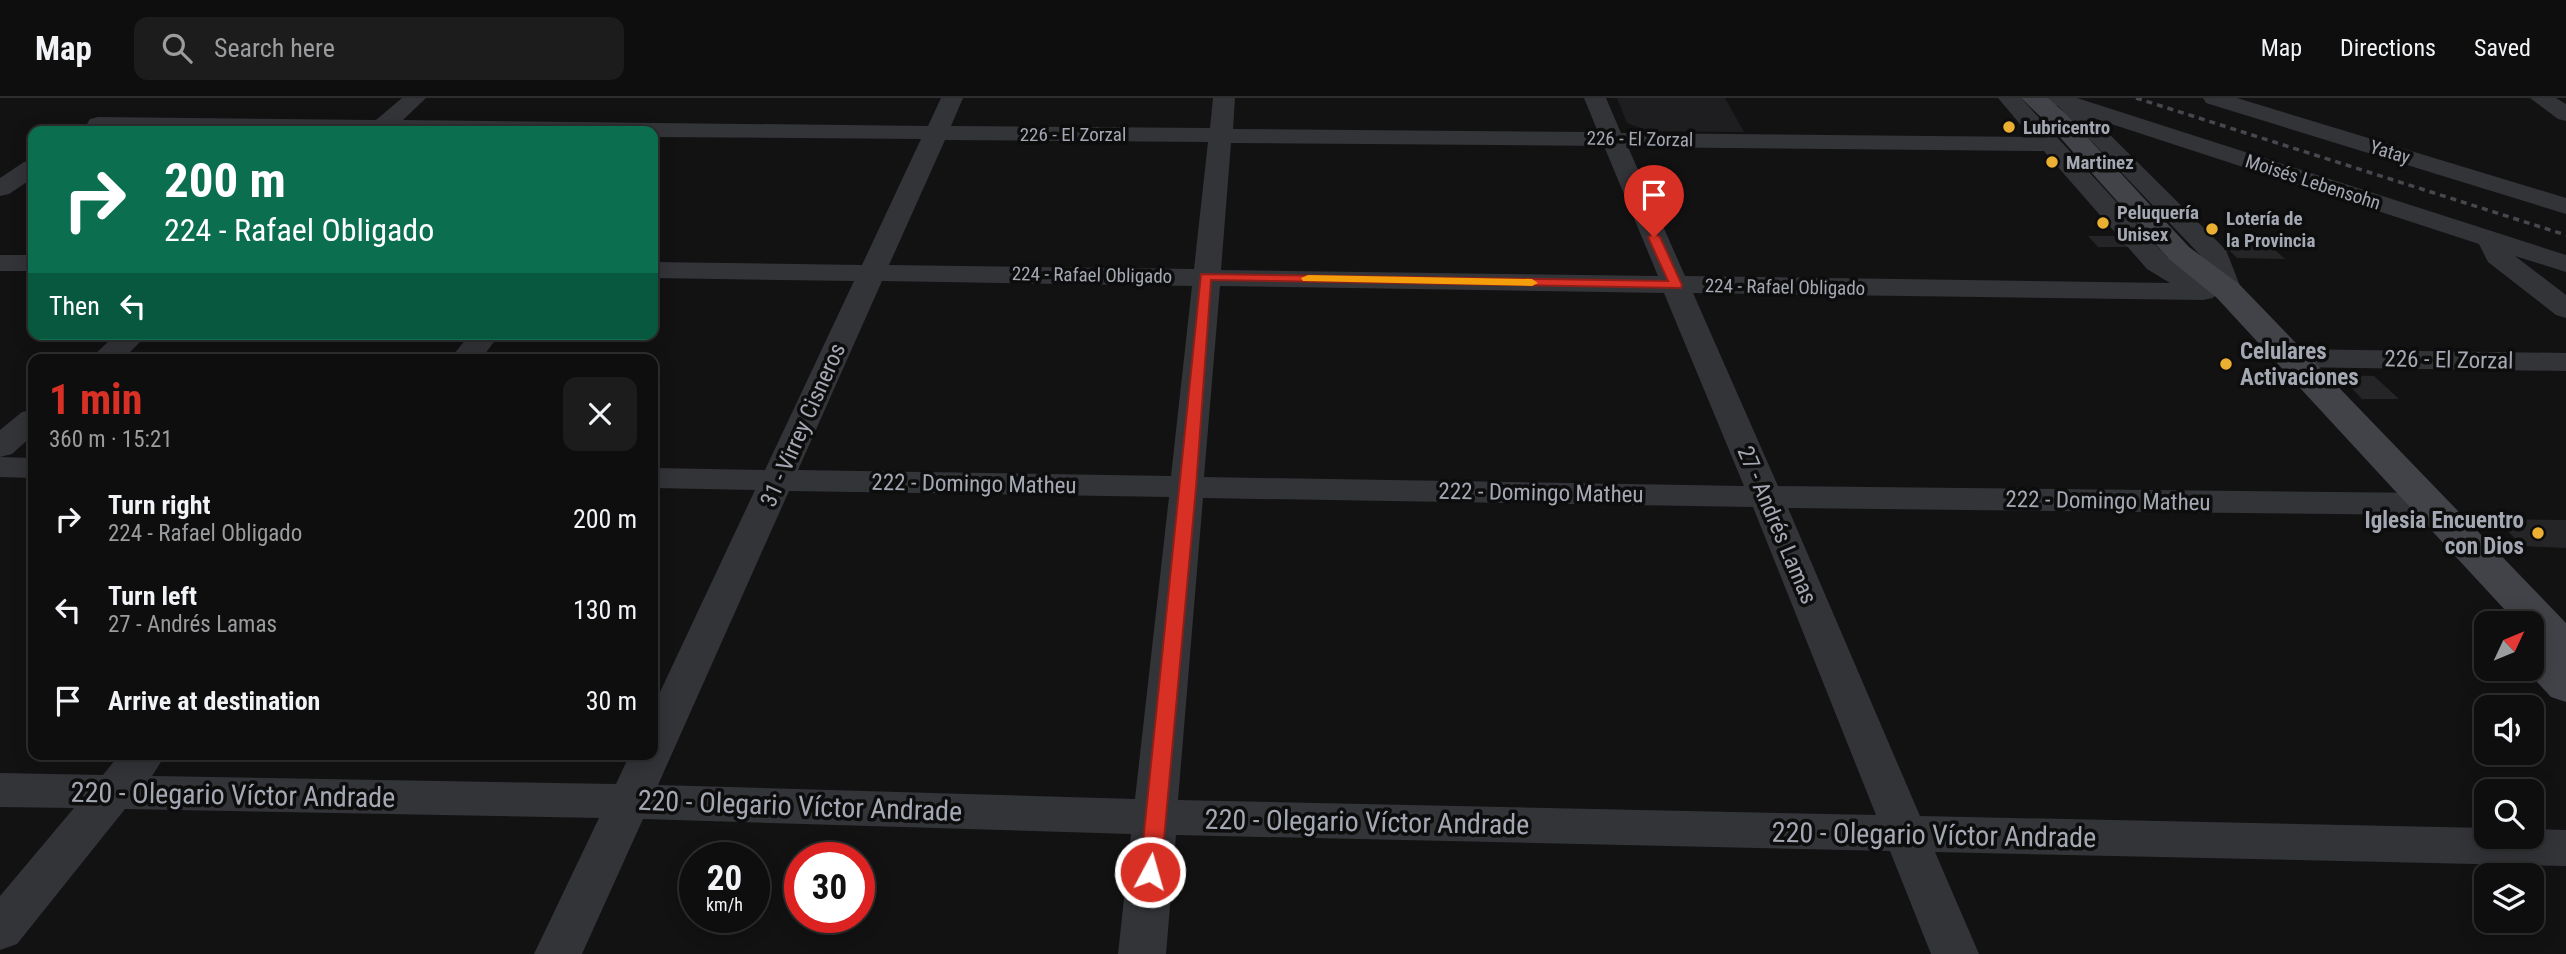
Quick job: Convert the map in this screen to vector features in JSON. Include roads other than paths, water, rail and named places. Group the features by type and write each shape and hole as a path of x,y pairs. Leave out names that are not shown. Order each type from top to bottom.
{"main road":[{"path":"2033,98 2055,110 2179,253 2412,504 2566,649"},
{"path":"2215,291 2291,358 2497,611"},
{"path":"2544,663 2566,686"}],"street":[{"path":"383,126 415,98"},
{"name":"31 - Virrey Cisneros","path":"658,740 951,98"},
{"path":"1142,954 1224,98"},
{"name":"27 - Andrés Lamas","path":"1595,98 1766,497 1955,954"},
{"path":"2009,98 2055,110 2101,141 2216,256 2215,291 2157,263 2055,110"},
{"name":"Yatay","path":"2214,98 2566,206"},
{"path":"2290,98 2339,136"},
{"path":"2540,98 2566,114"},
{"path":"94,126 133,102"},
{"name":"226 - El Zorzal","path":"499,126 657,122 937,133 1611,139 2055,110"},
{"name":"Moisés Lebensohn","path":"2055,110 2154,131 2566,264"},
{"path":"2101,141 2109,135 2119,133 2154,131"},
{"path":"0,188 28,170"},
{"path":"2493,240 2492,247 2498,256 2566,309"},
{"path":"0,262 28,263"},
{"name":"224 - Rafael Obligado","path":"658,270 2215,291"},
{"path":"111,354 127,340"},
{"path":"469,354 481,340"},
{"name":"226 - El Zorzal","path":"2291,358 2566,362"},
{"path":"0,447 28,423"},
{"path":"0,467 28,467"},
{"name":"222 - Domingo Matheu","path":"658,478 1766,497 2412,504"},
{"path":"0,930 140,760"},
{"name":"31 - Virrey Cisneros","path":"558,954 649,760"},
{"name":"220 - Olegario Víctor Andrade","path":"0,790 630,801 1156,817 2566,848"}],"railway":[{"path":"2136,98 2566,235"}],"place":[{"name":"Lubricentro","path":"2009,127"},
{"name":"Martinez","path":"2052,162"},
{"name":"Peluquería Unisex","path":"2103,223"},
{"name":"Lotería de la Provincia","path":"2212,229"},
{"name":"Celulares Activaciones","path":"2226,364"},
{"name":"Iglesia Encuentro con Dios","path":"2538,533"}]}
